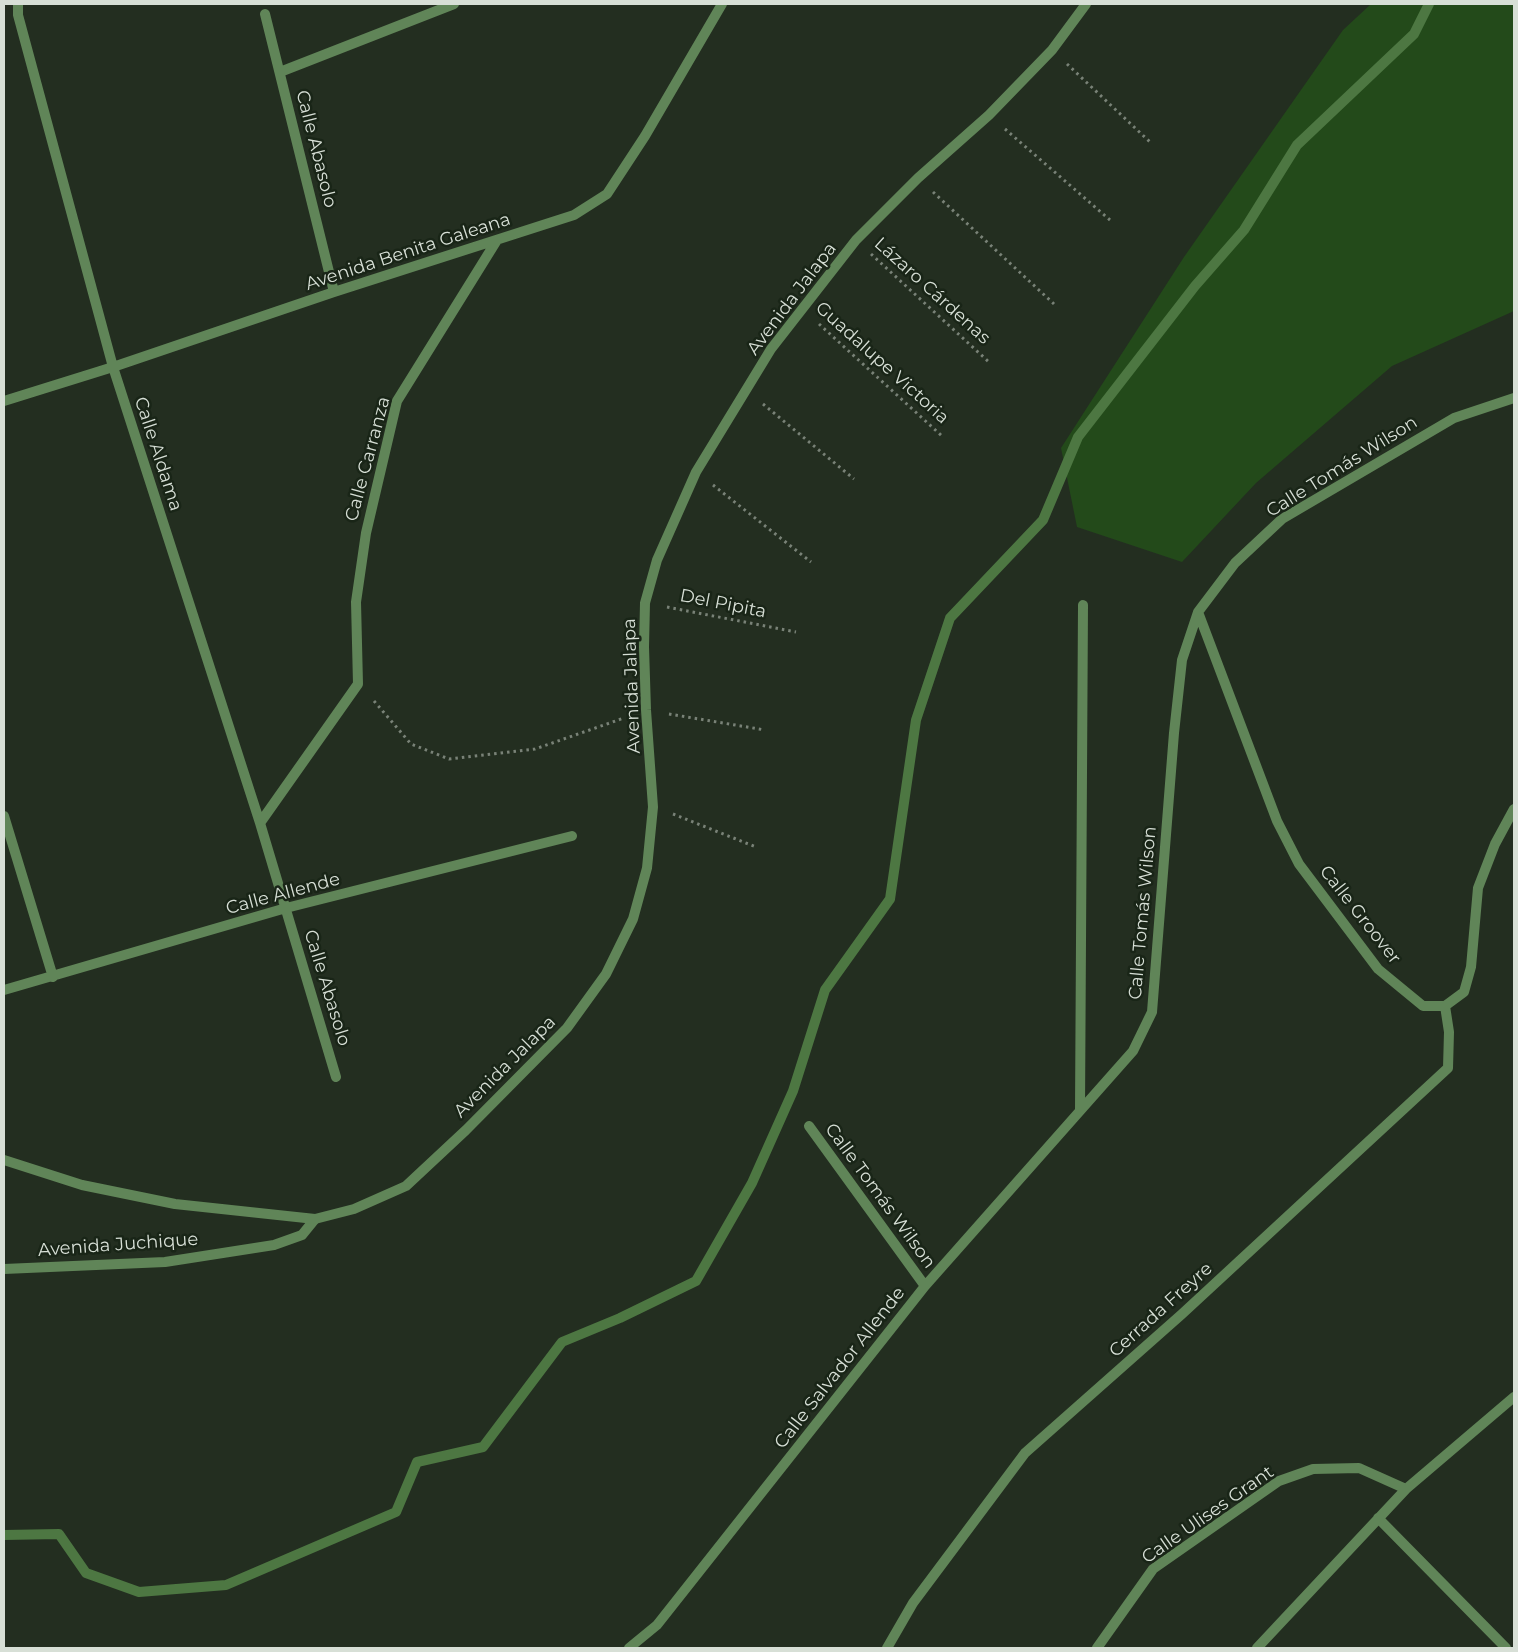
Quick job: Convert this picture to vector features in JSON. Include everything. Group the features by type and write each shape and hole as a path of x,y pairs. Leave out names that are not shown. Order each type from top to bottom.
{"street":[{"name":"Calle Aldama","path":"18,4 18,15 113,367 286,908"},
{"path":"280,72 454,4"},
{"name":"Avenida Benita Galeana","path":"4,400 113,367 334,292 574,215 607,194 645,136 722,4"},
{"name":"Avenida Jalapa","path":"4,1160 82,1185 174,1204 315,1218 354,1209 406,1186 466,1130 567,1028 606,974 633,919 647,868 653,807 646,710 645,603 657,560 696,472 771,349 856,240 918,178 989,115 1052,50 1086,4"},
{"name":"Calle Abasolo","path":"265,14 334,292"},
{"name":"Calle Carranza","path":"358,684 356,602 366,533 397,402 497,240"},
{"name":"Calle Tomás Wilson","path":"1080,1109 1133,1051 1152,1012 1181,669 1198,612 1235,563 1282,519 1454,418 1514,398"},
{"path":"1080,1109 1083,605"},
{"name":"Calle Groover","path":"1198,612 1278,822 1299,864 1378,969 1423,1006 1445,1006"},
{"path":"260,823 358,684"},
{"path":"1445,1006 1464,992 1471,967 1478,888 1495,844 1514,809"},
{"path":"4,816 52,977"},
{"name":"Calle Allende","path":"4,990 286,908 572,836"},
{"name":"Calle Abasolo","path":"286,908 336,1077"},
{"name":"Cerrada Freyre","path":"887,1648 913,1603 1025,1453 1182,1314 1448,1068 1449,1032 1445,1006"},
{"name":"Calle Salvador Allende","path":"629,1648 657,1625 924,1286 1080,1109"},
{"name":"Calle Tomás Wilson","path":"809,1126 924,1286"},
{"name":"Avenida Juchique","path":"4,1269 165,1262 256,1248 274,1245 302,1235 315,1218"},
{"path":"1257,1648 1406,1489 1514,1397"},
{"name":"Calle Ulises Grant","path":"1097,1648 1153,1569 1279,1481 1313,1469 1359,1468 1406,1489"},
{"path":"1378,1518 1506,1648"}],"path":[{"path":"1052,50 1150,142"},
{"path":"989,115 1110,220"},
{"path":"918,178 1054,304"},
{"name":"Lázaro Cárdenas","path":"856,240 990,363"},
{"name":"Guadalupe Victoria","path":"802,308 943,437"},
{"path":"747,390 854,478"},
{"path":"696,472 811,562"},
{"name":"Del Pipita","path":"645,603 796,632"},
{"path":"358,684 411,744 449,759 535,749 646,710 765,730"},
{"path":"653,807 756,847"}],"green space":[{"path":"1371,4 1514,4 1514,311 1392,366 1256,483 1182,562 1077,527 1061,448 1184,257 1343,30"}],"waterway":[{"path":"4,1535 59,1534 86,1573 139,1592 226,1585 396,1512 417,1462 483,1447 562,1342 620,1318 696,1281 752,1183 793,1091 825,990 890,899 916,720 950,618 1043,520 1078,437 1195,286 1244,230 1297,145 1414,34 1429,4"}]}
